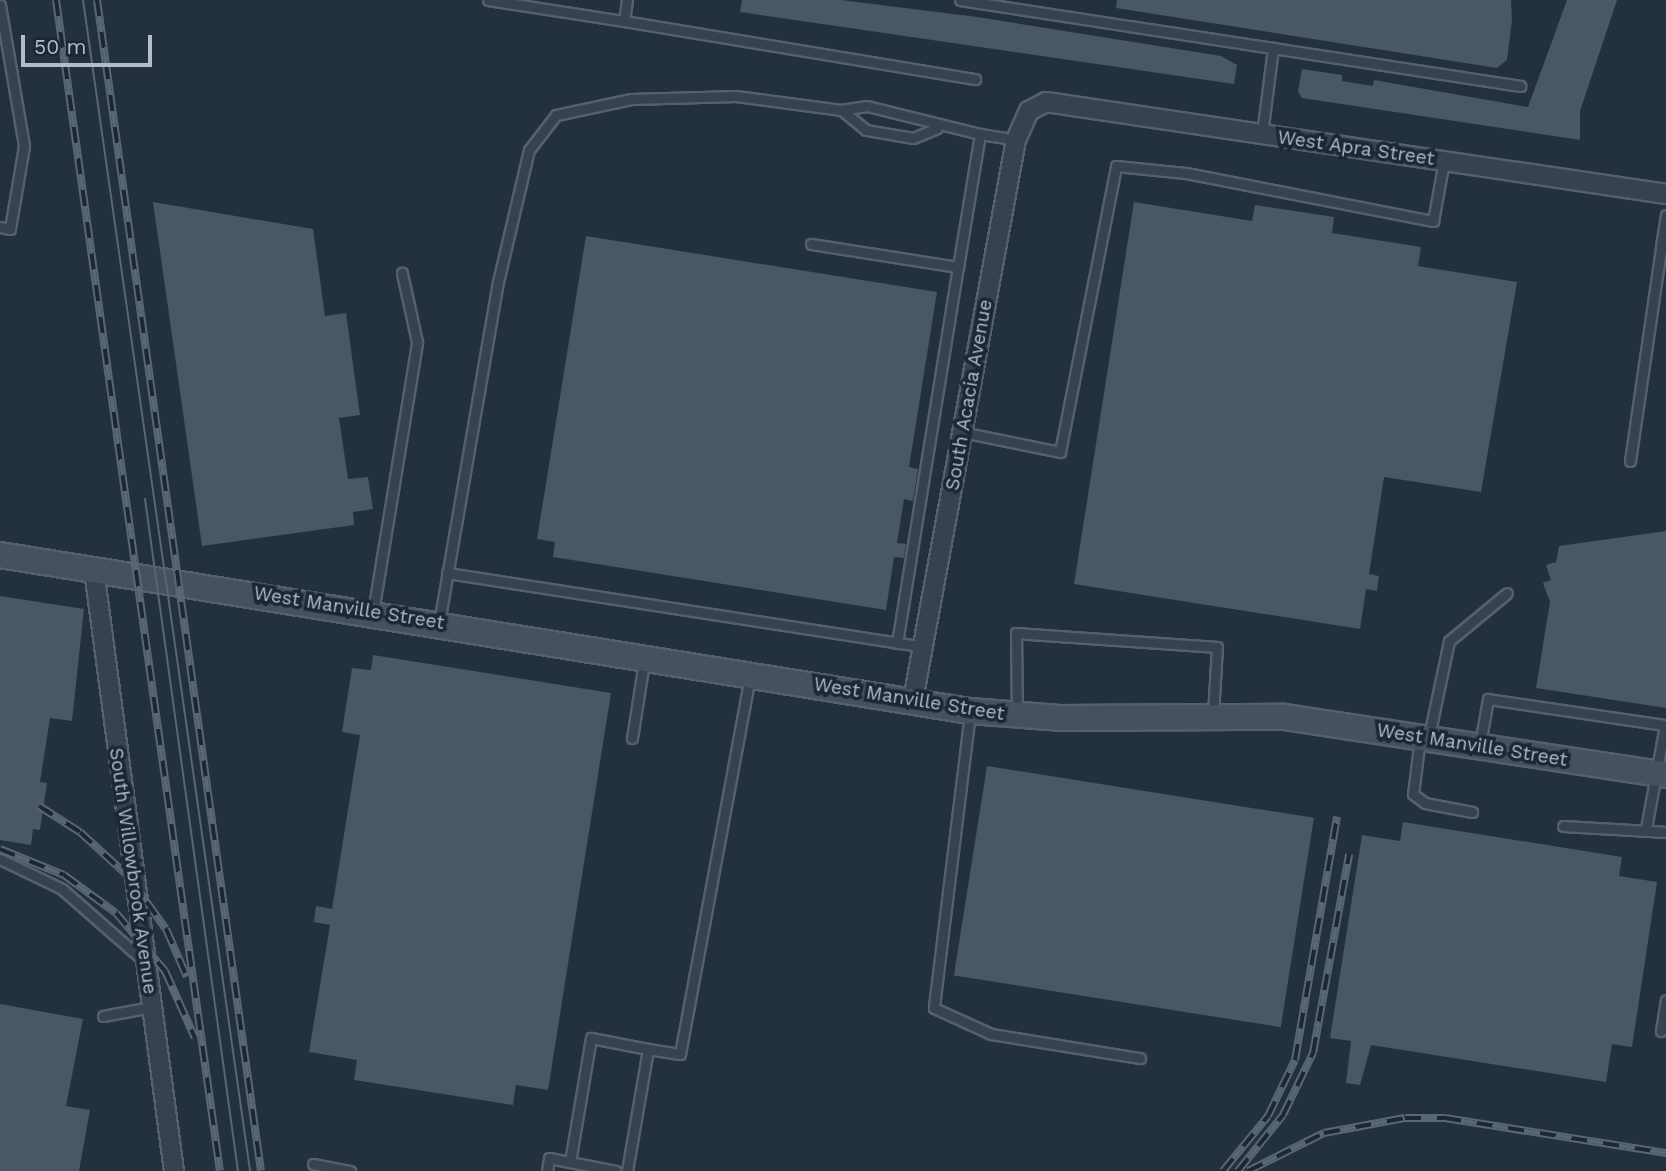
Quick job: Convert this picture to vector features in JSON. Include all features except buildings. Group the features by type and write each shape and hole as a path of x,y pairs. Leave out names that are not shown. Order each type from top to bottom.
{"street":[{"name":"West Apra Street","path":"1046,102 1666,194"},
{"name":"South Acacia Avenue","path":"913,700 1016,140 1029,111 1046,102"},
{"name":"West Manville Street","path":"0,555 373,612 970,711 1017,716 1284,717 1661,775"},
{"name":"South Willowbrook Avenue","path":"94,570 174,1171"}],"lane":[{"path":"488,0 975,79"},
{"path":"624,21 627,0"},
{"path":"960,0 1520,86"},
{"path":"0,5 24,146 10,229 0,227"},
{"path":"1262,134 1273,48"},
{"path":"439,623 529,150 556,115 631,99 736,96 841,110 867,106 903,113 937,128 1016,140"},
{"path":"841,110 866,131 913,138 937,128"},
{"path":"897,643 980,134"},
{"path":"962,432 1060,452 1116,166 1186,173 1433,221 1444,161"},
{"path":"1630,461 1666,215"},
{"path":"811,244 958,267"},
{"path":"373,612 417,342 402,273"},
{"path":"447,573 923,647"},
{"path":"1472,812 1424,803 1413,794 1448,641 1507,593"},
{"path":"1017,716 1016,633 1217,647 1213,715"},
{"path":"632,738 645,656"},
{"path":"579,1036 680,1054 751,673"},
{"path":"1479,746 1488,699 1665,724 1661,775 1646,829"},
{"path":"970,711 933,1008 991,1034 1140,1058"},
{"path":"1563,826 1603,833 1646,829 1666,832"},
{"path":"0,859 62,889 145,962"},
{"path":"1661,1031 1666,1000"},
{"path":"103,1016 151,1007"},
{"path":"569,1162 591,1038"},
{"path":"627,1171 649,1049"},
{"path":"547,1171 549,1158 616,1171"},
{"path":"313,1164 350,1171"}],"tram line":[{"path":"83,0 250,1171"},
{"path":"145,499 238,1171"}],"railway":[{"path":"56,0 220,1171"},
{"path":"97,0 261,1171"},
{"path":"39,806 80,832 128,876 166,929 187,977"},
{"path":"1223,1171 1268,1116 1295,1060 1337,817"},
{"path":"0,849 64,875 116,913 165,971 195,1038"},
{"path":"1238,1171 1283,1115 1313,1053 1349,854"},
{"path":"1248,1171 1324,1133 1405,1118 1445,1118 1666,1153"}]}
